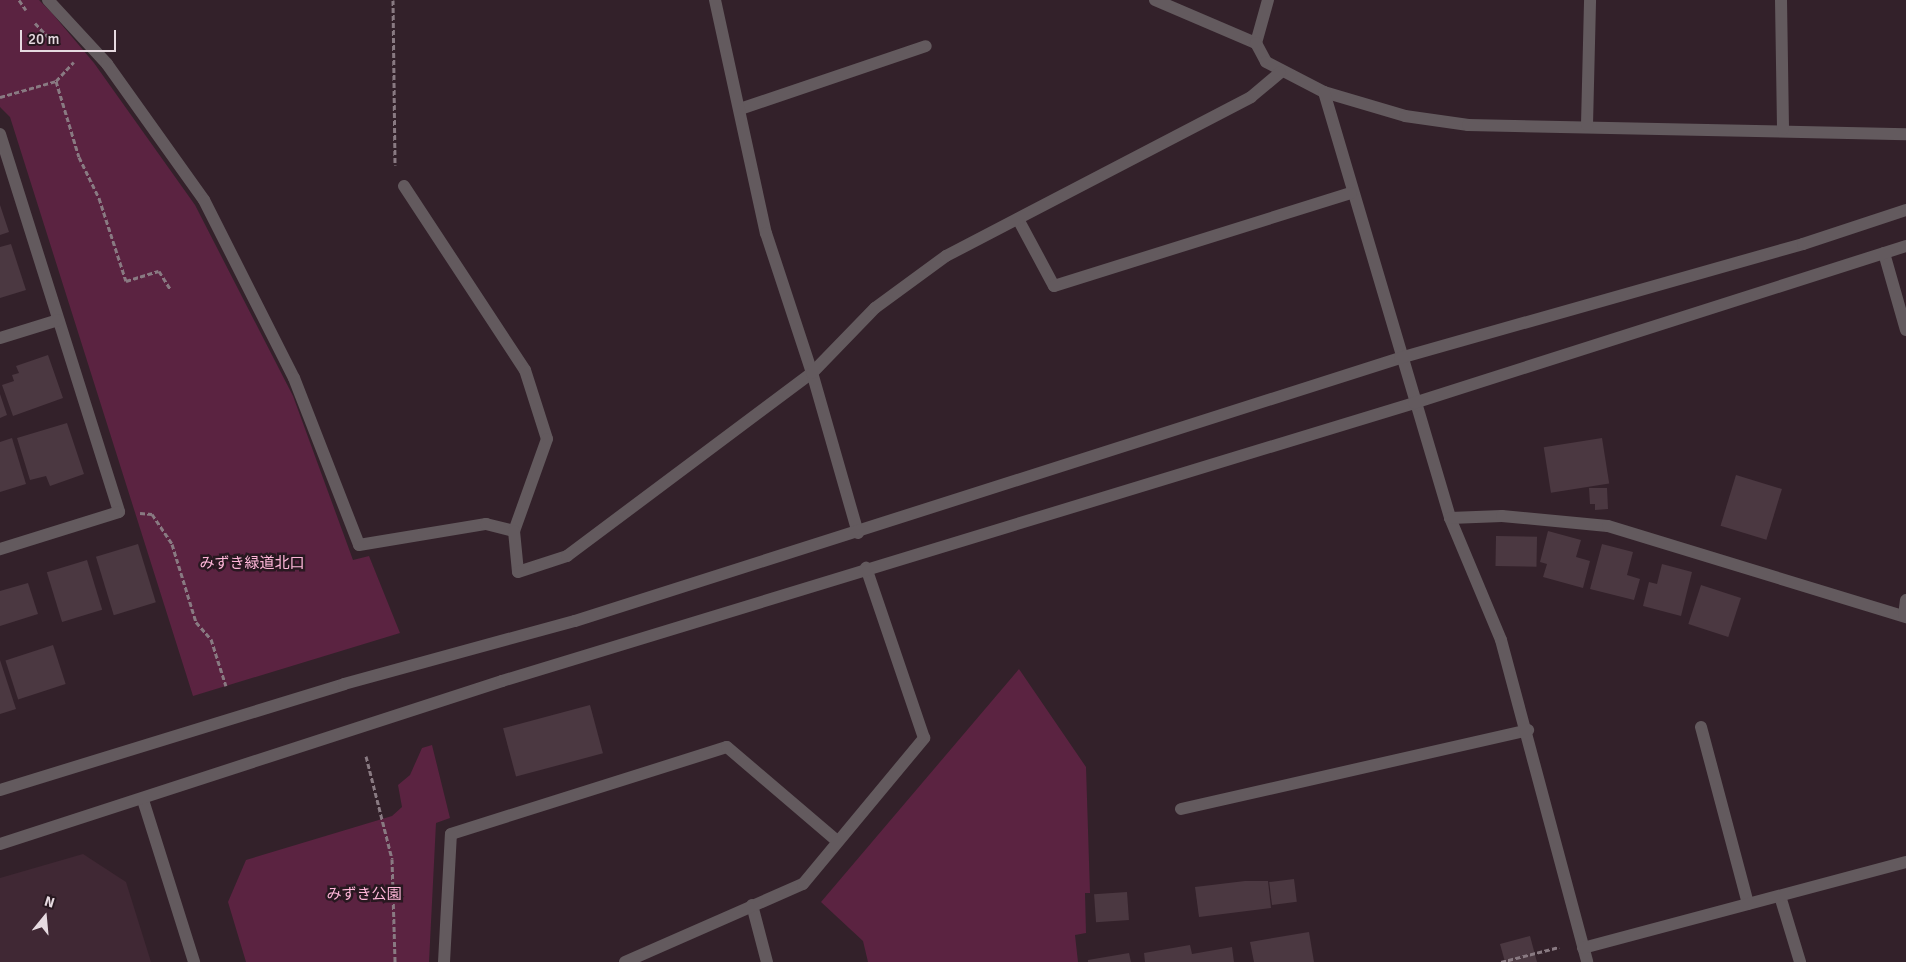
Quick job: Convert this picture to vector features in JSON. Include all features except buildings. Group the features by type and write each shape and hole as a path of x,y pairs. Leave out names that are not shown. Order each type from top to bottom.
{"street":[{"path":"48,0 106,64 204,200 294,378 359,545 486,524 514,531"},
{"path":"716,0 766,233 812,373 858,533"},
{"path":"1156,0 1256,43 1266,62 1280,73 1324,92 1405,116 1459,124 1783,128 1906,134"},
{"path":"1256,43 1268,0"},
{"path":"1588,125 1590,0"},
{"path":"1781,0 1783,128"},
{"path":"740,109 926,46"},
{"path":"404,186 526,370 547,439 514,531 518,572 567,556 812,373 875,308 946,256 1251,97 1280,73"},
{"path":"1324,92 1351,192 1400,358 1450,518 1501,640 1528,730 1587,962"},
{"path":"0,134 119,512 0,549"},
{"path":"1018,219 1054,286 1351,192"},
{"path":"0,790 858,533 1400,358 1803,244 1906,210"},
{"path":"0,844 143,800 502,681 866,568 1414,402 1906,246"},
{"path":"1884,253 1906,330"},
{"path":"0,338 58,320"},
{"path":"1450,518 1502,516 1608,526 1905,616 1906,600"},
{"path":"625,962 803,884 924,738 866,568"},
{"path":"1701,727 1748,904"},
{"path":"1181,809 1528,730"},
{"path":"444,962 451,834 727,747 837,841"},
{"path":"143,800 194,962"},
{"path":"1582,945 1905,866"},
{"path":"1780,896 1800,962"},
{"path":"752,905 767,962"}],"path":[{"path":"393,0 392,156 404,186"},
{"path":"0,97 56,81 75,61"},
{"path":"56,81 78,157 100,198 126,281 159,271 171,290"},
{"path":"119,512 152,514 172,544 196,622 212,639 226,686"},
{"path":"366,756 392,859 395,962"},
{"path":"1501,962 1582,945"}],"shaded area":[{"path":"83,854 126,882 151,962 0,962 0,878"}],"green space":[{"name":"みずき緑道北口","path":"0,0 39,0 51,12 94,63 195,205 293,396 353,560 369,556 400,633 193,696 10,117 0,107"},
{"path":"1019,669 1086,767 1090,893 1085,893 1086,933 1075,935 1078,962 868,962 863,941 821,902"},
{"name":"みずき公園","path":"432,745 450,818 436,823 429,962 246,962 228,902 246,860 392,816 402,807 398,785 410,775 422,748"}]}
